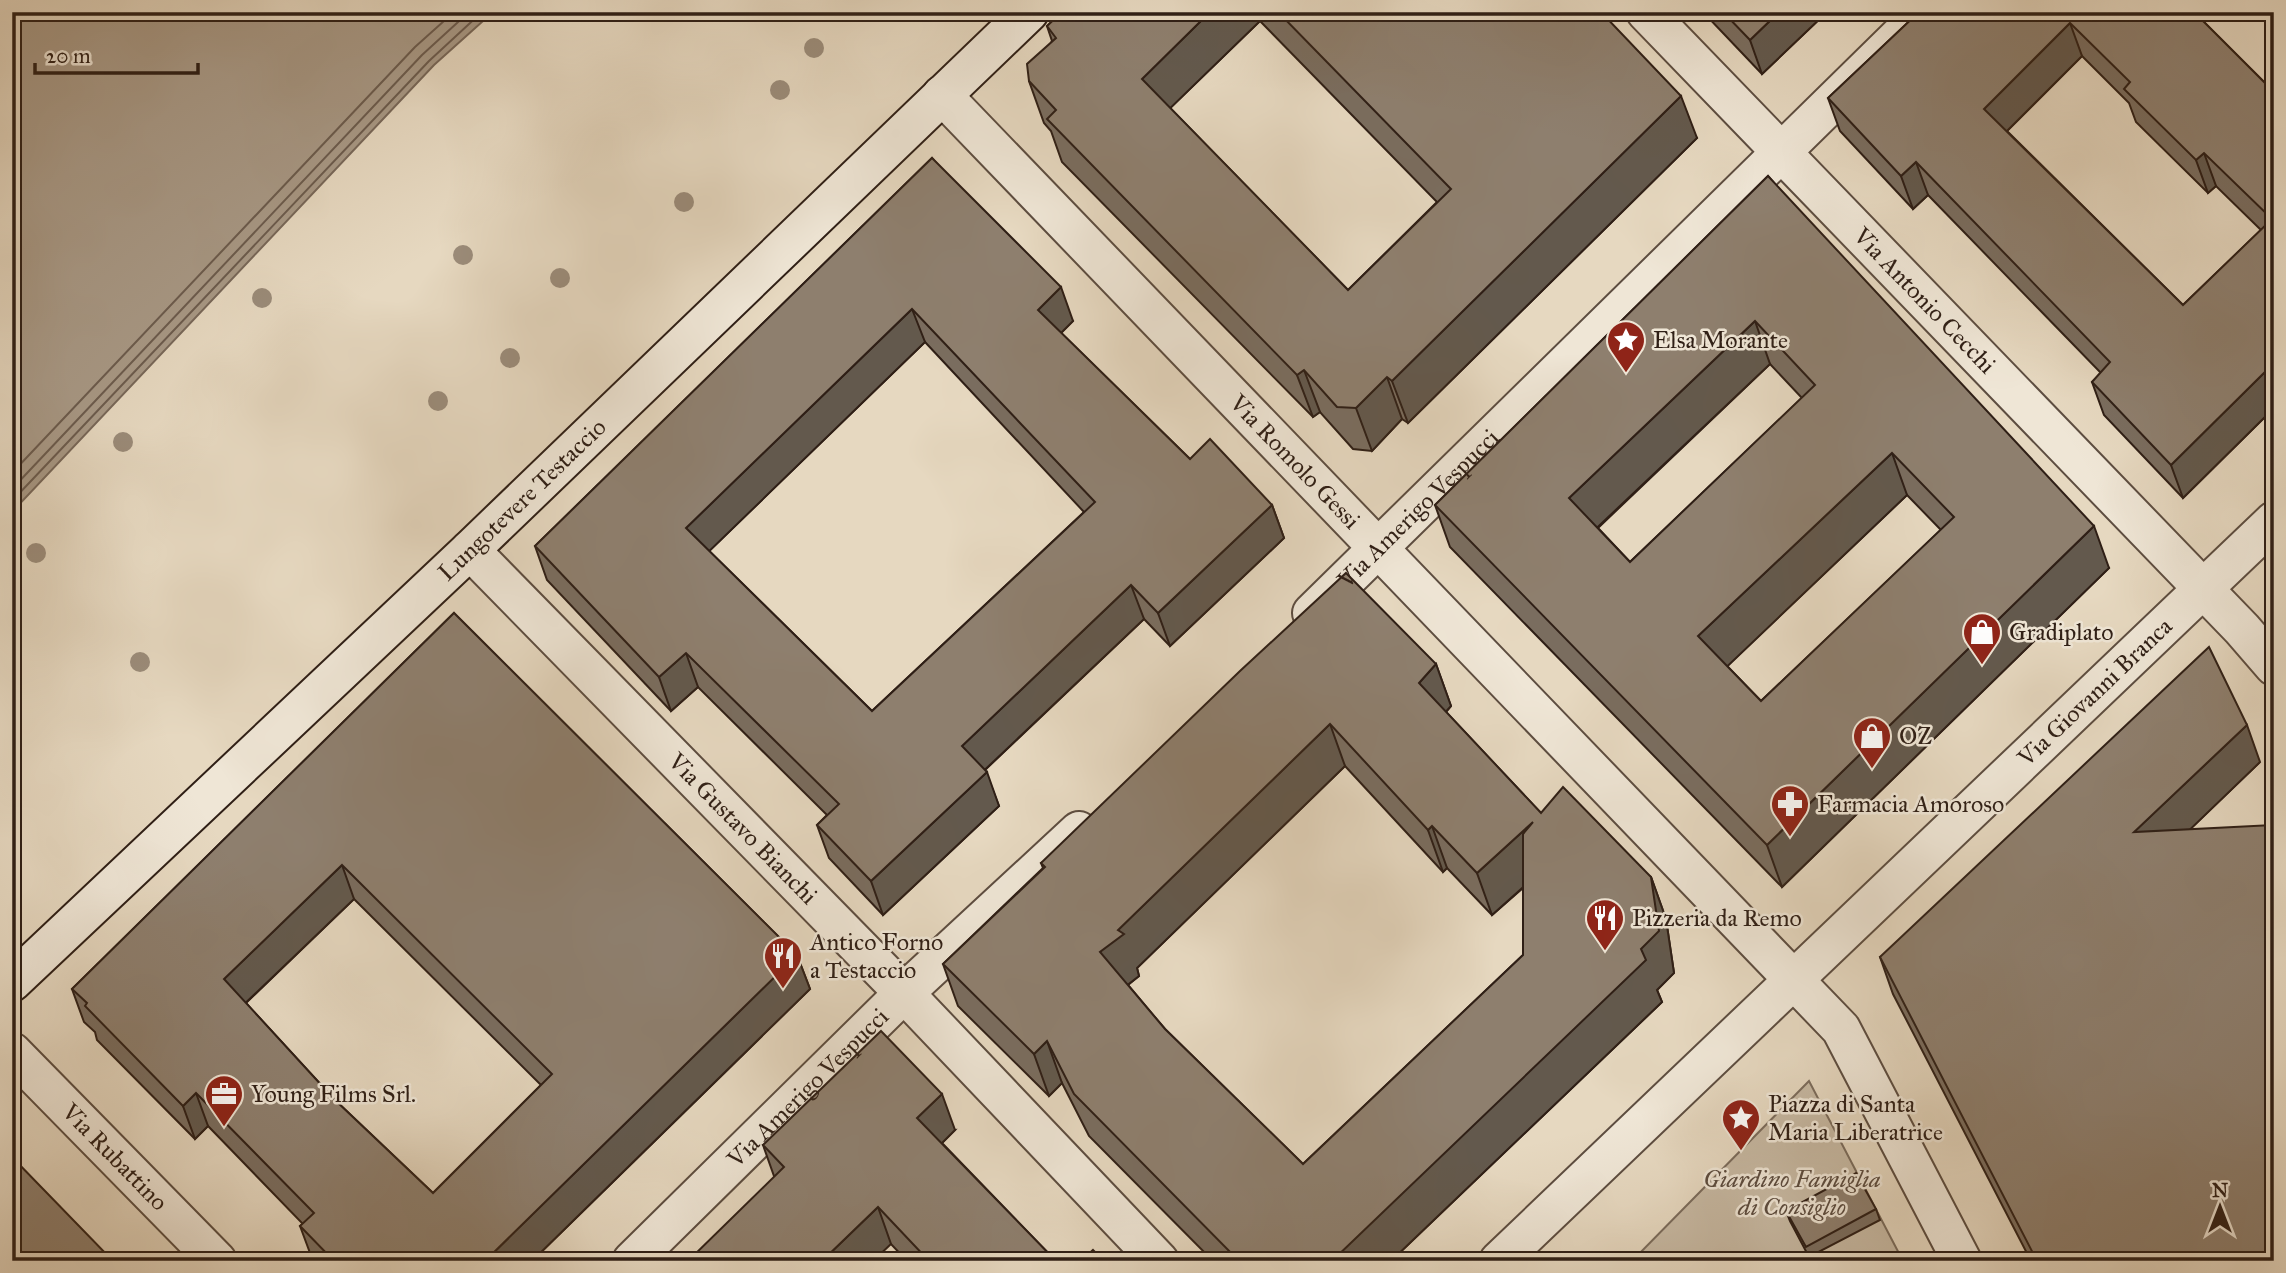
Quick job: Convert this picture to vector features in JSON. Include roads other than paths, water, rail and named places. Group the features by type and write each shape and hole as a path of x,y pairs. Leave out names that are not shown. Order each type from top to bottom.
{"street":[{"name":"Lungotevere Testaccio","path":"12,982 470,550 1029,12"},
{"name":"Via Antonio Cecchi","path":"1646,12 2274,666"},
{"name":"Via Amerigo Vespucci","path":"1283,640 1379,549 1924,12"},
{"name":"Via Romolo Gessi","path":"942,95 1795,979"},
{"name":"Via Giovanni Branca","path":"1795,979 2274,521"},
{"name":"Via Gustavo Bianchi","path":"470,550 904,993 1159,1261"},
{"name":"Via Amerigo Vespucci","path":"632,1261 904,993 1103,809"},
{"path":"1499,1261 1795,979 1841,1029 1962,1261"},
{"name":"Via Rubattino","path":"12,1052 217,1261"}],"water":[{"path":"12,12 493,12 434,65 12,512"}],"place":[{"name":"Elsa Morante","path":"1626,374"},
{"name":"Gradiplato","path":"1982,666"},
{"name":"OZ","path":"1872,770"},
{"name":"Farmacia Amoroso","path":"1790,838"},
{"name":"Pizzeria da Remo","path":"1605,952"},
{"name":"Antico Forno a Testaccio","path":"783,990"},
{"name":"Young Films Srl.","path":"224,1128"},
{"name":"Piazza di Santa Maria Liberatrice","path":"1741,1152"}],"park label":[{"name":"Giardino Famiglia di Consiglio","path":"1792,1193"}]}
